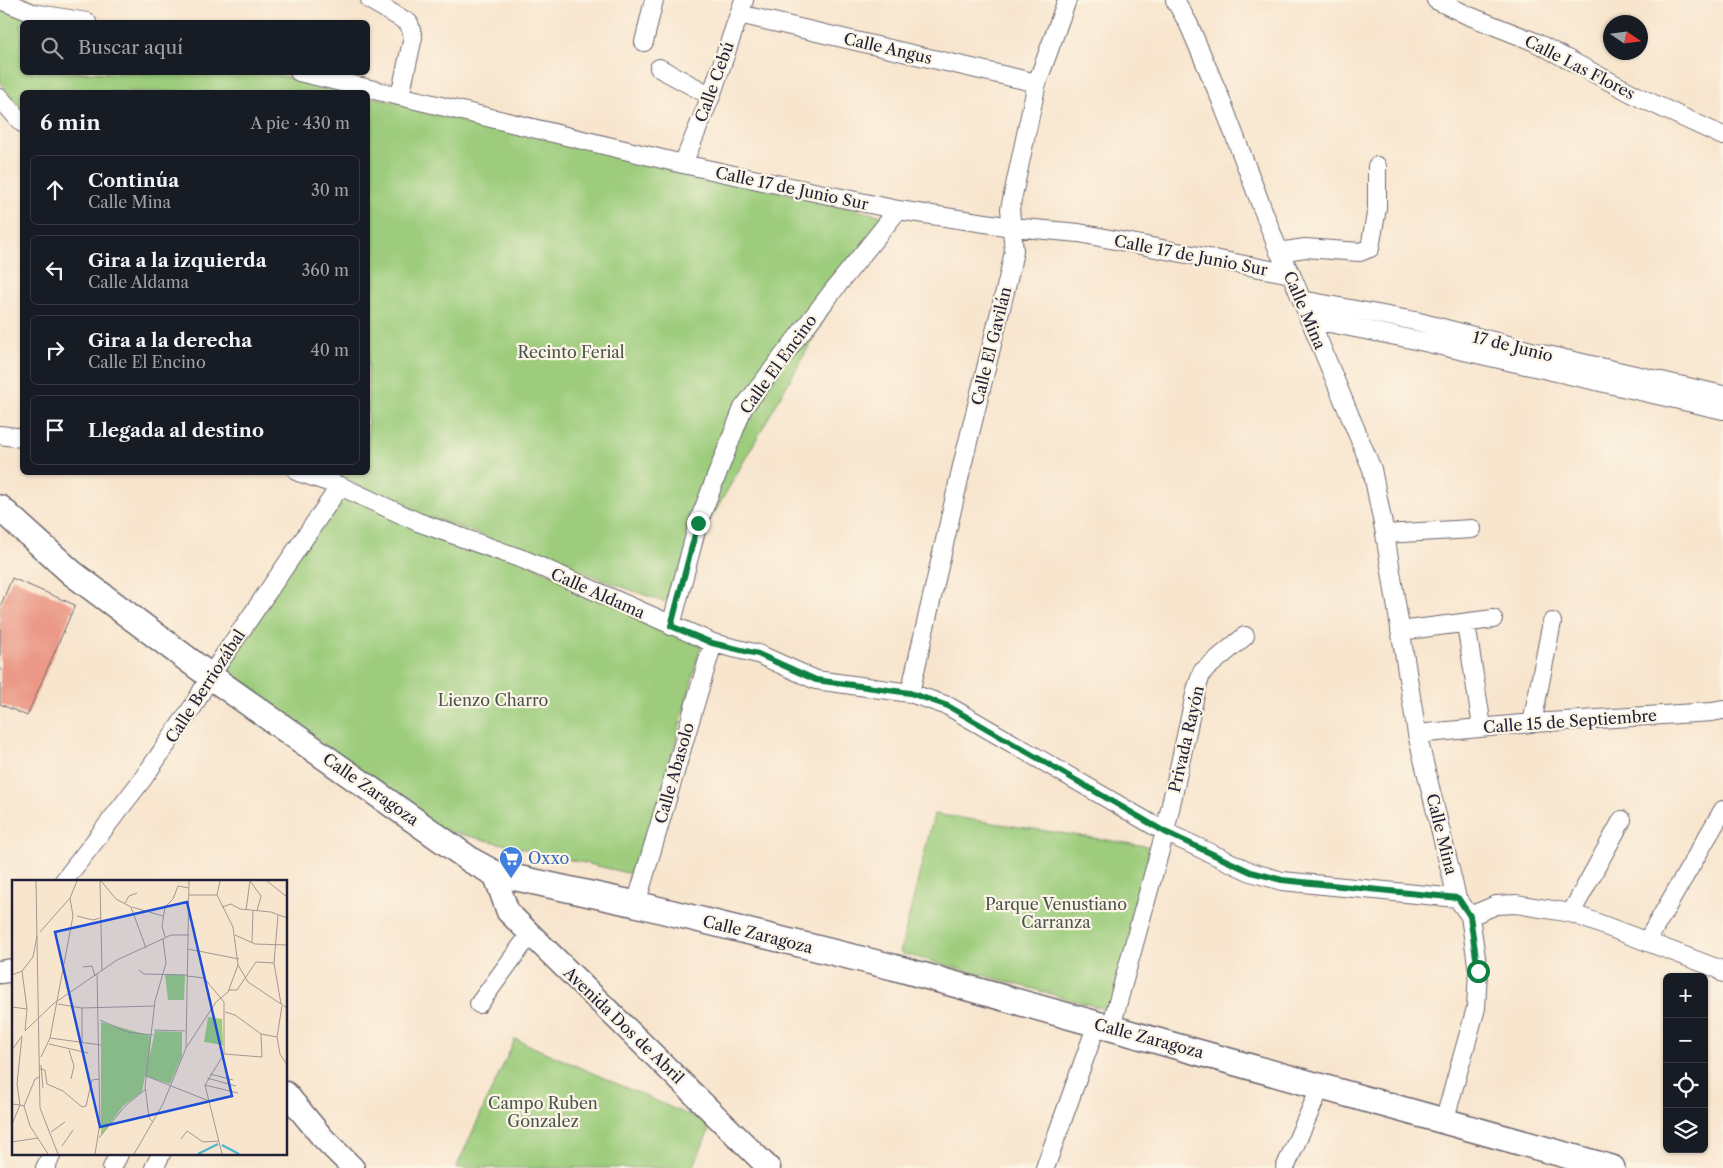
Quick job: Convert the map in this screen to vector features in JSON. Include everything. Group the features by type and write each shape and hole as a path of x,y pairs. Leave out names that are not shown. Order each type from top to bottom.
{"main road":[{"name":"Calle Zaragoza","path":"0,508 72,573 210,676 472,861 494,873 636,904 893,967 1612,1168"}],"street":[{"path":"370,0 409,24 413,37 400,96"},
{"path":"644,42 654,0"},
{"name":"Calle El Gavilán","path":"910,693 1014,251 1010,209 1037,83 1067,0"},
{"name":"Calle Mina","path":"1175,0 1189,25 1221,100 1279,252 1291,274 1372,469 1385,534 1417,734 1458,898 1470,916 1478,971 1476,1008 1444,1122"},
{"name":"Calle Las Flores","path":"1436,0 1467,15 1536,42 1641,98 1723,136"},
{"path":"5,1 33,13 75,20"},
{"name":"Calle Angus","path":"742,7 1037,83"},
{"name":"Calle Cebú","path":"683,164 742,7"},
{"path":"659,68 710,96"},
{"name":"Calle 17 de Junio Sur","path":"312,75 683,164 898,210 1012,227 1079,233 1291,274"},
{"path":"0,98 20,121"},
{"path":"1279,252 1305,248 1360,252 1370,248 1377,208 1377,166"},
{"name":"Calle El Encino","path":"671,626 698,523 743,408 898,210"},
{"name":"17 de Junio","path":"1302,300 1415,321 1541,361 1723,410"},
{"name":"17 de Junio","path":"1309,319 1723,395"},
{"path":"1411,339 1415,321"},
{"path":"0,435 20,435"},
{"name":"Calle Aldama","path":"307,475 340,486 418,522 525,560 712,643 758,654 816,680 910,693 948,706 1165,832 1251,872 1282,880 1458,898"},
{"name":"Calle Berriozábal","path":"65,880 142,780 194,705 210,676 340,486"},
{"path":"1385,534 1472,529"},
{"path":"1400,631 1493,620"},
{"path":"1532,723 1552,622"},
{"path":"1466,624 1482,727"},
{"name":"Privada Rayón","path":"1046,1168 1104,1025 1165,832 1196,690 1202,672 1245,636"},
{"name":"Calle Abasolo","path":"636,904 712,643"},
{"name":"Calle 15 de Septiembre","path":"1417,734 1532,723 1723,710"},
{"path":"1647,941 1723,810"},
{"path":"1571,913 1622,820"},
{"name":"Avenida Dos de Abril","path":"494,873 508,912 769,1168"},
{"path":"1470,916 1496,905 1516,904 1571,913 1647,941 1723,973"},
{"path":"479,1004 522,945 532,936"},
{"path":"1285,1168 1321,1086"},
{"path":"288,1095 322,1137 353,1168"},
{"path":"45,1168 51,1156"},
{"path":"112,1168 118,1156"},
{"path":"154,1168 160,1156"}],"green space":[{"path":"0,10 44,20 20,20 20,75 277,75 345,90 20,90 20,108 0,83"},
{"name":"Recinto Ferial","path":"370,96 883,216 664,602 431,517 701,646 640,876 434,828 225,669 337,481 409,508 333,475 370,475"},
{"name":"Parque Venustiano Carranza","path":"934,814 1159,848 1111,1011 900,953"},
{"name":"Campo Ruben Gonzalez","path":"515,1039 711,1125 693,1168 456,1168"}],"building":[{"path":"12,578 75,605 27,716 0,704 0,607"}],"place":[{"name":"Oxxo","path":"511,879"}],"route":[{"path":"698,523 671,626 712,643 758,654 816,680 910,693 948,706 1165,832 1251,872 1282,880 1458,898 1470,916 1478,971"}],"park label":[{"name":"Lienzo Charro","path":"493,700"}]}
